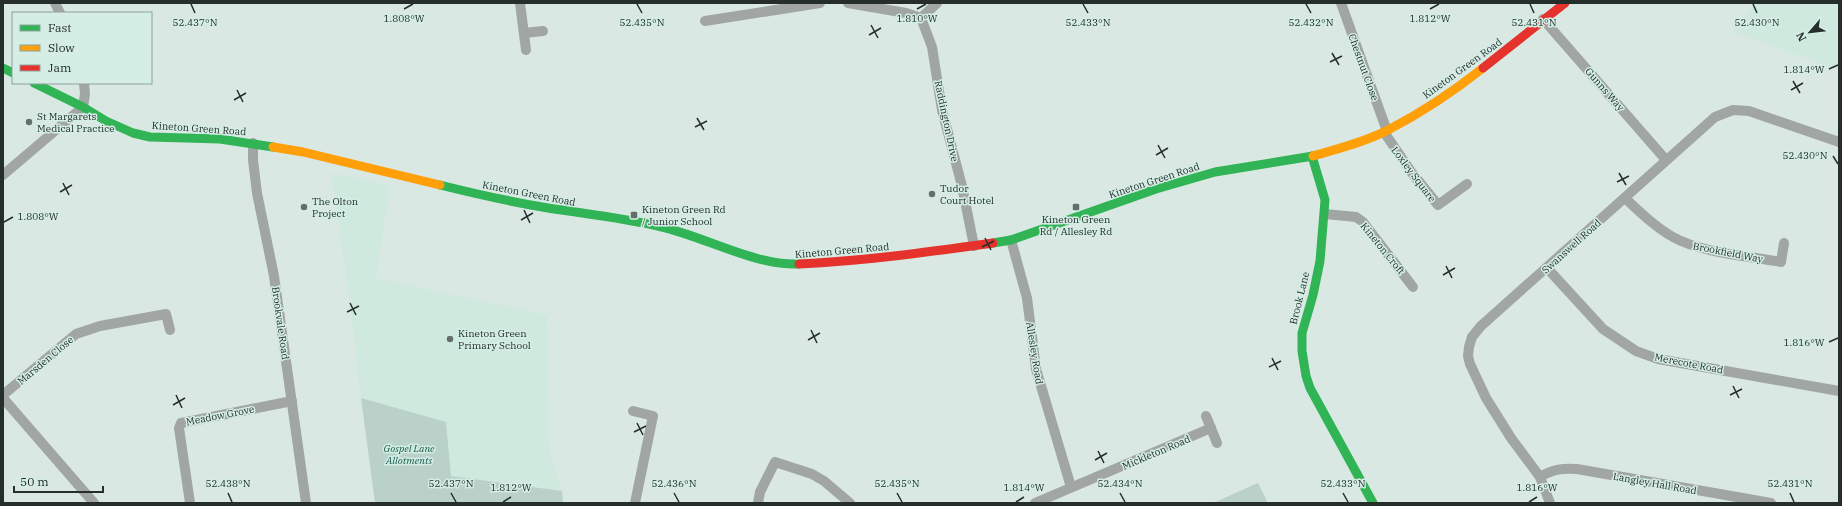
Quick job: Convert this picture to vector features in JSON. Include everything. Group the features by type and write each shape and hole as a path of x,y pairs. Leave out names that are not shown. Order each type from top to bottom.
{"street":[{"path":"55,3 60,12"},
{"path":"520,3 526,50"},
{"path":"705,21 820,3"},
{"path":"848,3 906,13 921,18 937,3"},
{"name":"Chestnut Close","path":"1341,3 1385,132"},
{"name":"Kineton Green Road","path":"36,84 106,120 134,133 150,137 220,139 253,143 302,152 485,196 546,208 662,227 698,237 767,262 781,264 831,263 974,246 1011,240 1156,189 1215,172 1312,156 1341,148 1385,132 1423,110 1469,79 1565,3"},
{"name":"Raddington Drive","path":"921,18 932,47 942,110 962,186 974,246"},
{"name":"Gunns Way","path":"1543,19 1666,160"},
{"path":"524,33 543,31"},
{"path":"3,68 12,72"},
{"path":"3,175 83,107 85,94 84,84"},
{"name":"Swanswell Road","path":"1550,503 1540,478 1511,438 1486,398 1473,373 1468,356 1472,337 1481,326 1715,117 1733,110 1749,111 1839,142"},
{"name":"Loxley Square","path":"1385,132 1412,173 1438,205 1467,184"},
{"name":"Brookvale Road","path":"253,143 253,160 257,193 274,276 306,503"},
{"name":"Brook Lane","path":"1312,156 1325,200 1325,214 1320,261 1313,295 1302,333 1302,351 1306,376 1310,388 1373,503"},
{"name":"Brookfield Way","path":"1625,198 1652,223 1673,237 1693,246 1781,262 1784,243"},
{"name":"Kineton Croft","path":"1325,214 1356,217 1364,222 1412,287"},
{"name":"Allesley Road","path":"1011,240 1028,298 1036,369 1071,487"},
{"name":"Merecote Road","path":"1547,268 1603,329 1636,351 1658,359 1839,391"},
{"name":"Marsden Close","path":"3,395 67,341 87,330 166,314 170,330"},
{"path":"3,398 94,503"},
{"name":"Meadow Grove","path":"190,503 179,428 182,423 292,402"},
{"path":"633,411 653,416 635,503"},
{"path":"1206,416 1217,443"},
{"name":"Mickleton Road","path":"1035,503 1212,428"},
{"path":"758,503 760,492 775,462 812,474 824,481 850,503"},
{"name":"Langley Hall Road","path":"1540,478 1550,471 1562,468 1577,469 1770,503"}],"shaded area":[{"path":"1754,3 1839,3 1839,70 1733,32"},
{"name":"Kineton Green Primary School","path":"331,173 390,186 376,278 547,315 549,451 562,491 451,476 446,422 361,398 347,279"}],"green space":[{"name":"Gospel Lane Allotments","path":"361,398 446,422 451,476 562,491 563,503 375,503"},
{"path":"1258,483 1268,503 1213,503"}],"traffic: fast":[{"path":"3,68 12,72"},
{"path":"36,84 83,107 106,121 133,133 150,137 220,139 273,147"},
{"path":"1312,156 1325,200 1320,261 1313,295 1302,333 1302,351 1306,376 1310,388 1373,503"},
{"path":"993,243 1011,240 1156,189 1215,172 1313,156"},
{"path":"440,185 521,203 662,227 748,256 783,263 799,264"}],"traffic: slow":[{"path":"1313,156 1360,142 1388,130 1437,101 1483,68"},
{"path":"273,147 303,152 440,185"}],"traffic: jam":[{"path":"1483,68 1565,3"},
{"path":"799,264 921,253 993,243"}],"place":[{"name":"St Margarets Medical Practice","path":"29,122"},
{"name":"Tudor Court Hotel","path":"932,194"},
{"name":"The Olton Project","path":"304,207"},
{"name":"Kineton Green Rd / Allesley Rd","path":"1076,207"},
{"name":"Kineton Green Rd / Junior School","path":"634,215"},
{"name":"Kineton Green Primary School","path":"450,339"}]}
